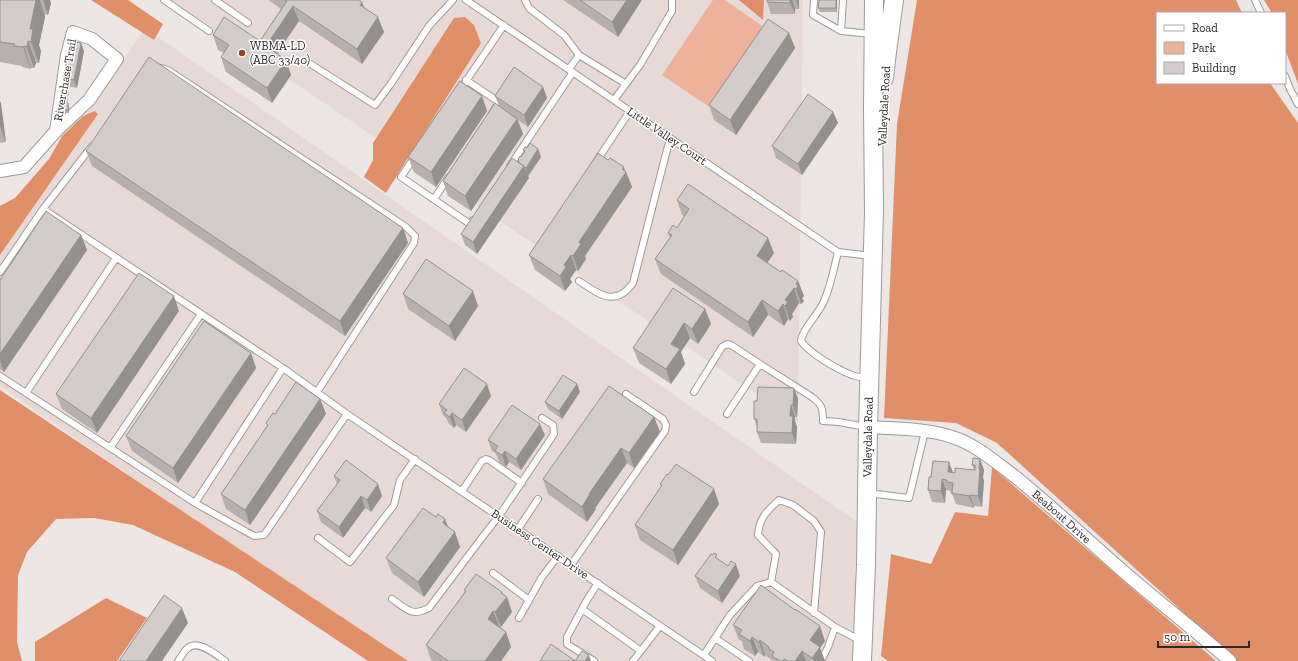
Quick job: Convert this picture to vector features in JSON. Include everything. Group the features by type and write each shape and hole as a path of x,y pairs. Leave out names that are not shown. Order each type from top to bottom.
{"main road":[{"name":"Valleydale Road","path":"862,661 874,212 881,162 884,79 881,35 874,0"},
{"name":"Valleydale Road","path":"881,35 894,0"}],"street":[{"name":"Riverchase Trail","path":"0,171 24,167 56,131 89,100 116,59 92,39 73,32 67,55 56,131"},
{"name":"Beabout Drive","path":"868,427 941,434 953,437 974,446 1032,491 1115,565 1230,661"}],"lane":[{"path":"164,0 209,31"},
{"path":"215,0 248,23"},
{"path":"309,63 375,105 430,26 453,0"},
{"name":"Little Valley Court","path":"466,0 838,252 873,256"},
{"path":"525,0 529,8 564,35 578,55 626,84"},
{"path":"614,100 640,65 672,11 672,0"},
{"path":"814,0 813,15 841,31 881,35"},
{"path":"841,31 843,0"},
{"path":"1255,0 1261,12"},
{"path":"458,93 504,25"},
{"path":"506,171 571,71 578,55"},
{"path":"152,69 157,67 168,70 406,227 415,236 414,243 317,392"},
{"path":"1286,79 1298,104"},
{"path":"466,80 499,102 490,115"},
{"path":"598,159 630,111"},
{"path":"579,280 601,295 610,298 621,295 628,290 633,283 670,138"},
{"path":"0,272 43,209 95,141"},
{"path":"418,151 401,177 470,224 475,217"},
{"path":"434,200 451,174"},
{"name":"Business Center Drive","path":"43,209 283,368 347,414 712,661"},
{"path":"838,252 824,302 801,336 800,342 804,347 836,368 853,375 869,379"},
{"path":"26,393 116,258"},
{"path":"110,448 201,314"},
{"path":"694,392 722,347 727,344 812,397 823,409 823,421 868,427"},
{"path":"727,414 760,364"},
{"path":"195,503 283,368"},
{"path":"0,376 195,503 254,536 264,535 347,414"},
{"path":"571,565 665,431 666,425 663,419 626,394"},
{"path":"392,599 413,612 421,612 429,608 499,516 554,434 552,425 542,418"},
{"path":"867,493 909,498 925,432"},
{"path":"462,491 482,461 486,459 522,483"},
{"path":"318,538 350,562 394,505 400,480 415,460"},
{"path":"518,529 538,499"},
{"path":"771,582 776,554 758,535 759,526 766,512 779,500 793,505 814,521 821,532 814,613"},
{"path":"519,618 542,577 558,556"},
{"path":"494,573 529,600"},
{"path":"771,582 835,627 862,642"},
{"path":"704,656 730,615 757,586 771,582"},
{"path":"594,661 568,644 568,637 582,609 598,583"},
{"path":"582,609 641,651"},
{"path":"634,661 660,626"},
{"path":"822,659 835,627"},
{"path":"715,638 749,661"},
{"path":"178,661 188,647 194,645 204,646 225,661"}],"shaded area":[{"path":"91,0 128,0 163,24 154,40"},
{"path":"171,0 803,0 798,422"},
{"path":"739,0 764,0 763,20"},
{"path":"917,0 1236,0 1242,12 1156,12 1156,84 1271,84 1298,123 1298,661 1237,661 997,443 956,423 884,418 897,124"},
{"path":"1264,0 1298,0 1298,84 1286,52 1286,12 1271,12"},
{"path":"465,17 474,25 481,43 386,193 364,177 373,160 373,143 454,18"},
{"path":"145,28 866,528 865,661 382,661 191,518 0,386 0,243"},
{"path":"95,111 98,114 0,255 0,206 15,198 49,159 62,136 83,116"},
{"path":"0,390 408,661 368,661 235,572 133,525 94,518 56,519 27,552 18,575 17,642 22,661 0,661"},
{"path":"992,467 1216,661 888,661 881,656 891,554 931,564 955,512 988,516"},
{"path":"106,598 147,618 117,661 35,661 35,642"}],"green space":[{"path":"713,0 725,0 771,32 717,112 662,75"}],"building":[{"path":"0,0 36,0 30,29 33,29 31,42 28,41 27,47 14,46 15,44 0,42"},
{"path":"284,0 359,0 362,2 360,5 378,17 357,49 293,6 266,46 286,60 267,88 221,57 229,45 213,35 224,17 260,41 287,1"},
{"path":"580,0 627,0 612,22"},
{"path":"767,0 790,0 790,3 767,2"},
{"path":"819,0 836,0 836,8 818,8"},
{"path":"768,19 789,33 730,120 709,105"},
{"path":"71,41 81,43 74,80 63,78"},
{"path":"149,57 403,228 340,321 86,151"},
{"path":"514,67 543,87 524,115 495,96"},
{"path":"460,81 482,96 431,172 408,157"},
{"path":"808,94 833,112 798,164 772,146"},
{"path":"62,103 68,103 68,110 62,109"},
{"path":"495,103 517,119 465,196 443,181"},
{"path":"530,143 538,149 526,168 518,162 518,159 525,151 523,150 525,147 527,148"},
{"path":"598,153 608,160 610,158 624,167 622,169 626,172 579,242 581,244 573,256 571,255 564,265 566,267 560,276 529,255"},
{"path":"512,158 524,166 473,242 461,234"},
{"path":"688,184 768,238 757,256 798,281 796,284 798,286 796,289 794,288 785,300 788,302 785,306 783,304 778,311 762,300 748,322 655,259 672,235 668,233 673,225 677,228 689,209 677,200"},
{"path":"46,211 81,235 0,354 0,280"},
{"path":"426,259 473,291 449,326 403,294"},
{"path":"139,273 174,296 91,418 56,394"},
{"path":"673,288 705,309 692,329 684,323 671,344 680,349 666,369 633,348"},
{"path":"204,321 251,353 173,468 126,436"},
{"path":"464,368 487,384 462,420 452,413 450,417 444,413 447,410 439,404"},
{"path":"563,375 577,384 559,411 545,402"},
{"path":"296,382 320,399 245,510 221,494 268,425 266,423 273,413 275,414"},
{"path":"609,386 654,417 629,453 621,448 589,494 582,507 543,479"},
{"path":"758,387 794,388 793,405 791,405 790,416 793,416 792,433 757,432 757,419 754,419 754,401 757,401"},
{"path":"512,405 540,424 516,459 505,451 502,455 495,451 498,446 488,440"},
{"path":"973,458 980,459 978,496 952,493 953,483 942,479 941,491 928,490 929,477 931,477 933,461 949,462 948,472 955,473 955,468 975,470 975,465 972,465"},
{"path":"346,460 378,484 367,500 361,496 339,527 317,511 340,480 334,476"},
{"path":"676,464 714,489 673,550 635,525 662,485 660,484"},
{"path":"423,508 436,517 438,514 445,519 443,523 455,532 418,582 386,558"},
{"path":"714,553 717,555 715,557 728,566 731,561 736,564 718,591 695,576 711,554 713,555"},
{"path":"476,574 507,597 495,612 493,611 488,619 506,632 485,661 448,661 426,645 466,591 464,590"},
{"path":"761,585 820,626 810,640 820,647 812,658 802,651 795,661 788,661 784,659 783,661 780,661 772,656 774,652 760,640 759,642 752,637 750,641 739,634 742,630 733,625"},
{"path":"164,595 182,608 146,661 119,661"},
{"path":"551,644 575,661 540,661"},
{"path":"582,651 589,655 585,661 575,661"}],"place":[{"name":"WBMA-LD (ABC 33/40)","path":"242,53"}]}
